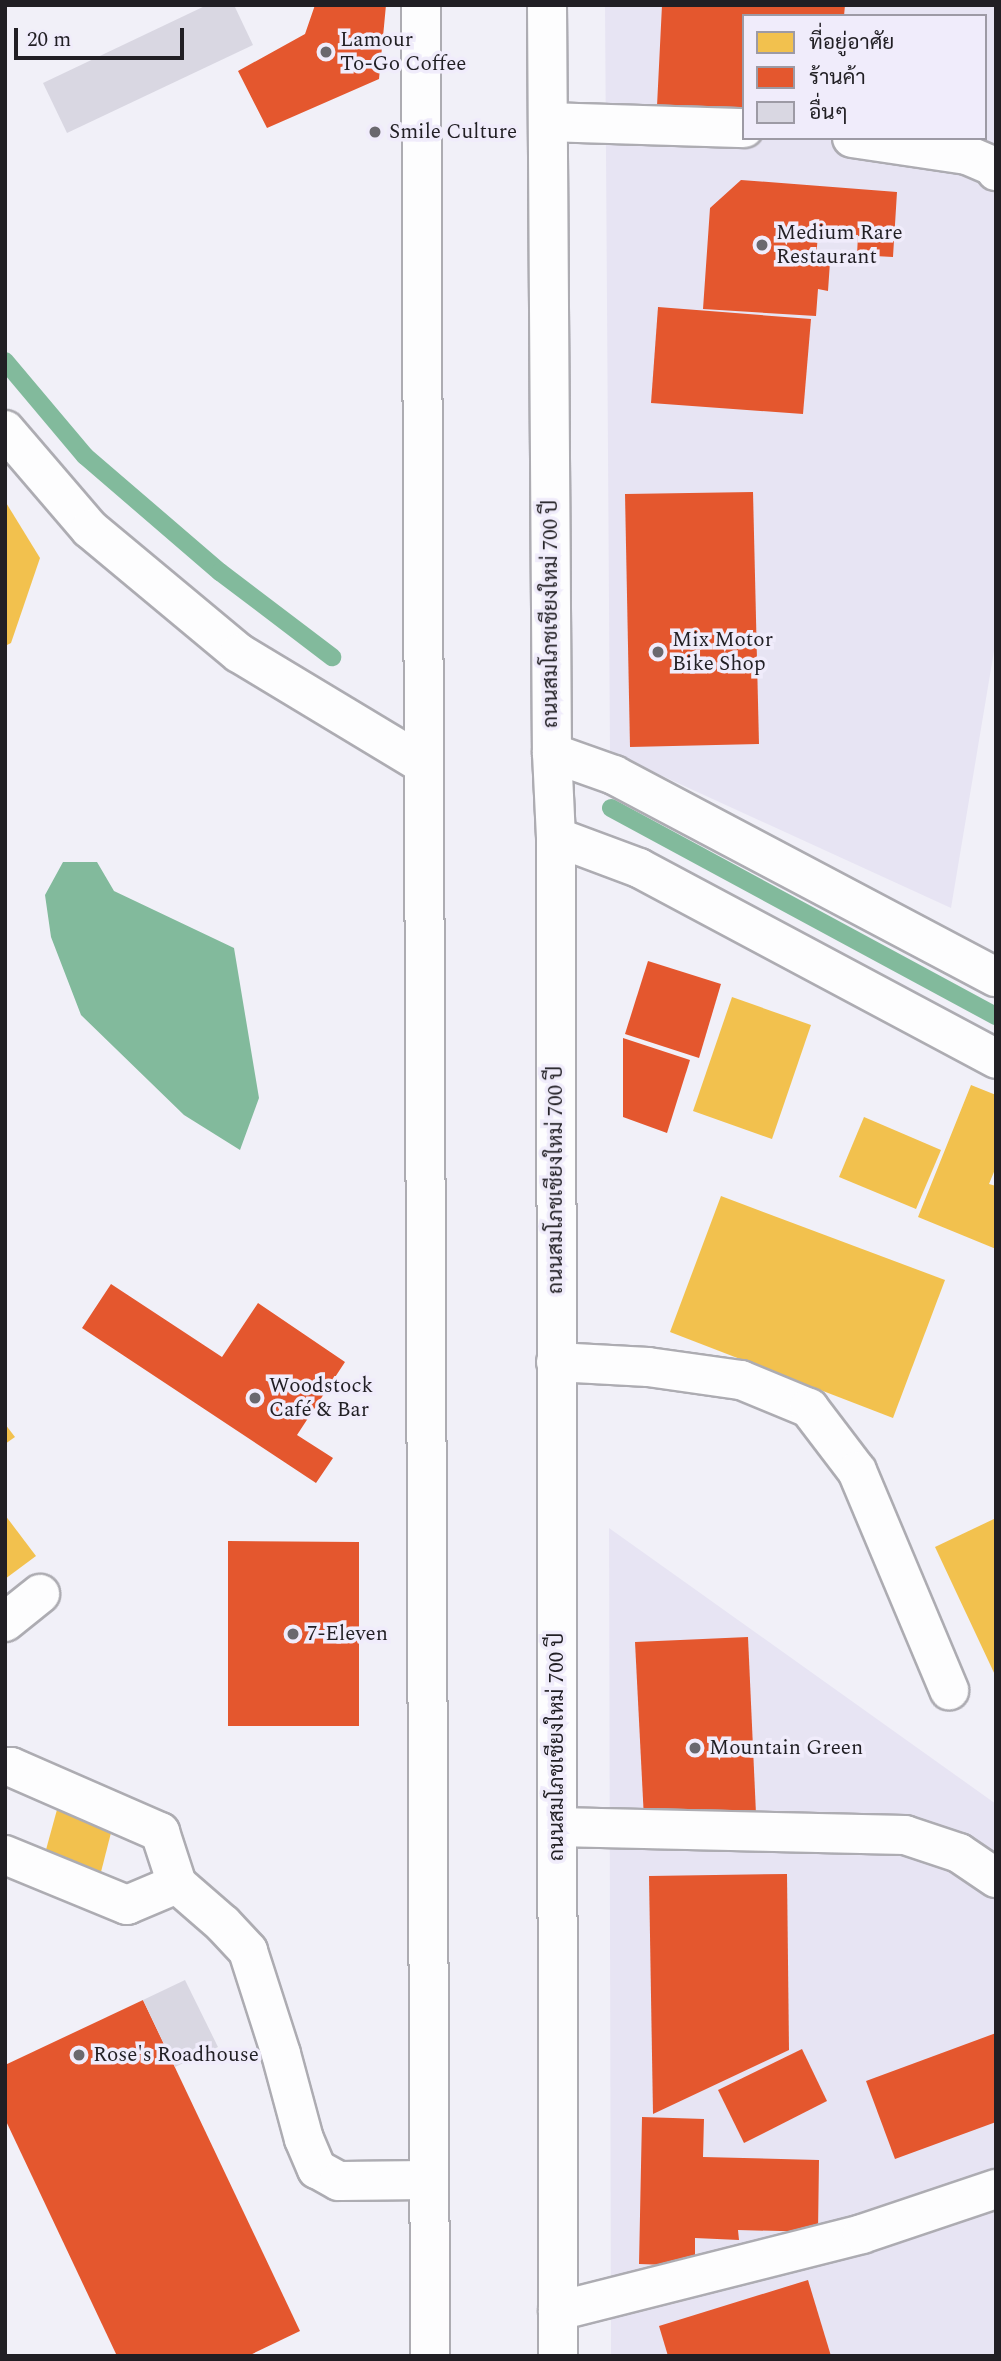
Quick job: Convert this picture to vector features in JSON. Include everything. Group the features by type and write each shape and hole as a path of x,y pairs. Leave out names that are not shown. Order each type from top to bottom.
{"main road":[{"path":"421,5 430,2356"},
{"name":"ถนนสมโภชเชียงใหม่ 700 ปี","path":"547,5 552,753 556,837 558,2356"},
{"path":"549,122 742,128"},
{"path":"866,140 967,155 993,166 996,171"},
{"path":"5,430 90,529 239,653 423,764"},
{"path":"552,753 614,775 996,977"},
{"path":"556,837 639,868 996,1059"},
{"path":"556,1362 648,1367 741,1380 809,1408 857,1471 949,1690"},
{"path":"5,1622 40,1594"},
{"path":"5,1767 11,1767 160,1832 177,1884 223,1924 248,1951 281,2054 304,2139 317,2169 339,2181 428,2180"},
{"path":"556,1827 905,1835 958,1853 996,1878"},
{"path":"5,1855 127,1905 177,1884"},
{"path":"558,2311 862,2234 996,2189"}],"shaded area":[{"path":"605,5 996,5 996,639 951,908 610,752"},
{"path":"63,862 97,862 114,891 234,948 259,1098 240,1150 184,1115 81,1015 51,937 45,895"},
{"path":"609,1528 996,1804 996,2356 611,2356"}],"building: ที่อยู่อาศัย":[{"path":"5,501 40,558 11,643 5,646"},
{"path":"732,997 811,1025 772,1139 693,1111"},
{"path":"971,1085 996,1095 996,1167 989,1184 996,1186 996,1249 918,1217"},
{"path":"864,1117 941,1150 916,1209 839,1177"},
{"path":"721,1196 945,1280 893,1418 670,1332"},
{"path":"5,1424 15,1437 5,1444"},
{"path":"5,1515 36,1556 5,1579"},
{"path":"996,1518 996,1677 935,1547"},
{"path":"58,1806 114,1821 101,1872 44,1857"}],"building: ร้านค้า":[{"name":"Lamour To-Go Coffee","path":"315,5 386,5 379,79 267,128 238,71 305,34"},
{"path":"662,5 845,5 844,14 742,14 742,110 657,106"},
{"name":"Medium Rare Restaurant","path":"741,180 897,192 893,257 857,255 858,235 818,233 816,261 830,262 828,291 818,289 816,316 703,309 710,208"},
{"path":"658,307 811,319 803,414 651,403"},
{"path":"753,492 759,744 630,747 625,494"},
{"path":"648,961 721,984 699,1058 625,1034"},
{"path":"623,1038 690,1060 667,1133 623,1117"},
{"name":"Woodstock Café & Bar","path":"111,1284 222,1357 258,1303 345,1362 297,1435 333,1458 316,1483 82,1328"},
{"name":"7-Eleven","path":"228,1541 359,1542 359,1726 228,1726"},
{"path":"748,1637 756,1814 644,1819 635,1642"},
{"path":"787,1874 789,2050 653,2114 649,1876"},
{"path":"143,2000 300,2331 248,2356 117,2356 5,2119 5,2065"},
{"path":"996,2033 996,2122 895,2159 866,2081"},
{"path":"802,2049 827,2101 744,2143 718,2090"},
{"path":"642,2117 704,2119 703,2157 819,2160 818,2232 738,2230 739,2240 695,2238 695,2266 639,2264"},
{"path":"808,2280 831,2356 668,2356 659,2326"}],"building: อื่นๆ":[{"path":"207,5 234,5 253,45 67,133 43,83"},
{"path":"185,1980 218,2047 175,2067 143,2000"}],"waterway":[{"path":"5,361 85,456 220,572 332,657"},
{"path":"611,808 996,1016"}],"place":[{"name":"Lamour To-Go Coffee","path":"326,52"},
{"name":"Smile Culture","path":"375,132"},
{"name":"Medium Rare Restaurant","path":"762,245"},
{"name":"Mix Motor Bike Shop","path":"658,652"},
{"name":"Woodstock Café & Bar","path":"255,1398"},
{"name":"7-Eleven","path":"293,1634"},
{"name":"Mountain Green","path":"695,1748"},
{"name":"Rose's Roadhouse","path":"79,2055"}]}
